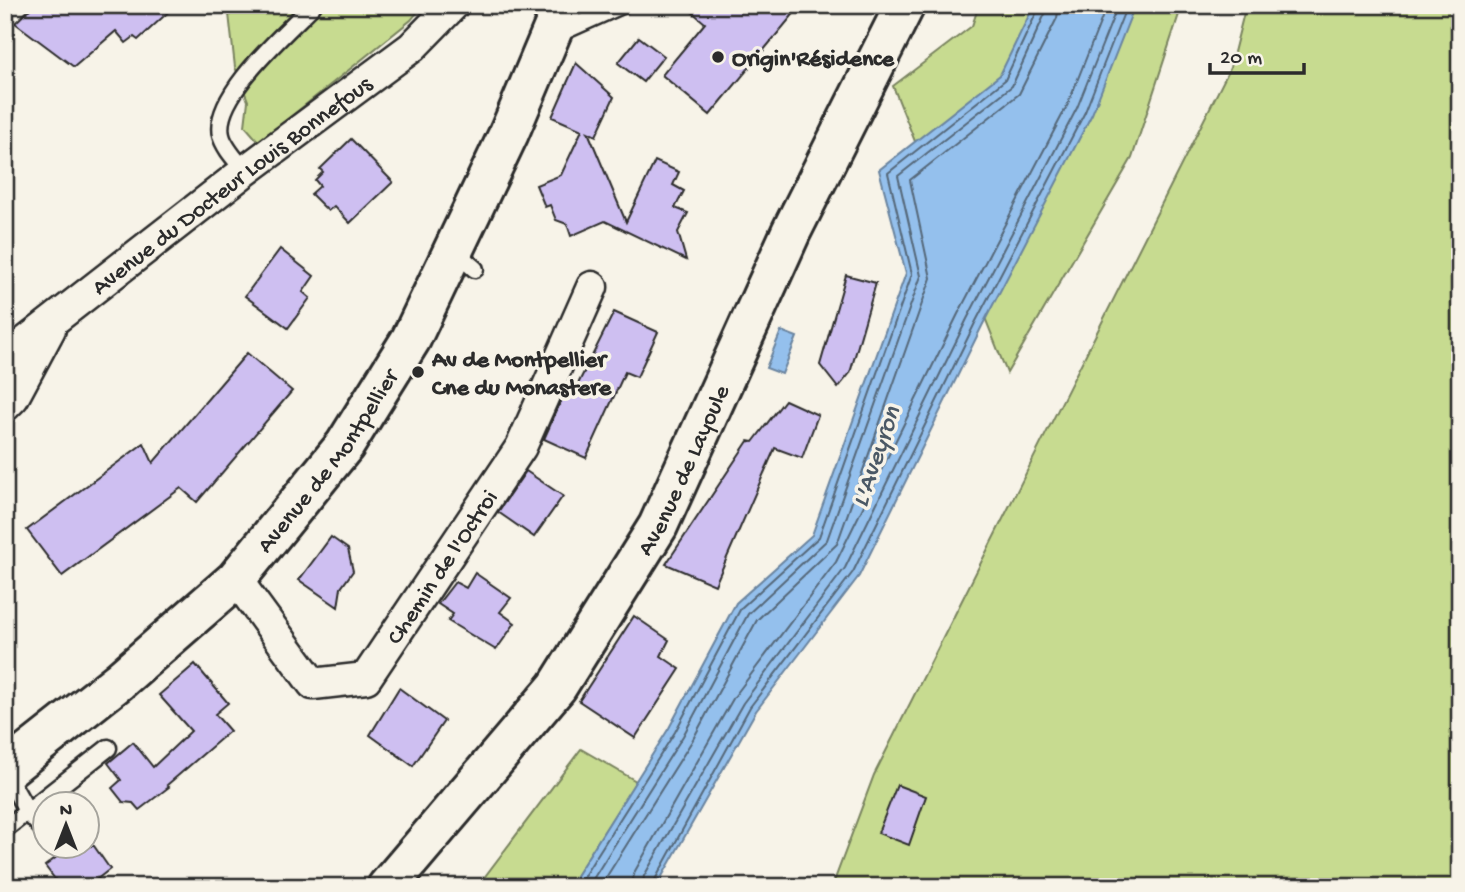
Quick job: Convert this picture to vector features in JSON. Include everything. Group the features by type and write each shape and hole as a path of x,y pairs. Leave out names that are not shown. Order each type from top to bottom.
{"street":[{"name":"Avenue du Docteur Louis Bonnefous","path":"5,358 412,47 453,5"},
{"name":"Avenue de Layoule","path":"387,887 557,687 658,526 791,232 905,5"},
{"name":"Avenue de Montpellier","path":"5,771 119,681 236,579 421,346 464,260 509,133 556,21"},
{"name":"Chemin de l'Octroi","path":"236,579 313,684 366,678 521,447 592,287"},
{"path":"5,406 13,398 57,316"}],"lane":[{"path":"245,172 221,139 220,127 228,101 251,71 313,5"},
{"path":"556,21 622,5"},
{"path":"5,830 108,748"},
{"path":"5,771 32,817"}],"green space":[{"path":"239,5 423,5 411,20 259,142 245,126 248,101 235,67 229,14"},
{"path":"979,5 1182,5 1132,158 1007,373 893,86 972,26"},
{"path":"1246,5 1460,5 1460,879 1451,887 832,887 874,775 1230,68"},
{"path":"581,749 636,781 569,887 477,887"}],"water":[{"name":"L'Aveyron","path":"1034,5 1135,5 1092,114 982,326 859,576 756,711 656,887 569,887 669,728 736,603 812,535 906,273 879,170 1000,75"},
{"path":"781,331 797,337 782,374 766,368"}],"building":[{"path":"34,5 176,5 138,40 134,37 126,43 116,31 74,67 15,23"},
{"name":"Origin'Résidence","path":"684,5 801,5 710,115 662,75 705,23"},
{"path":"639,37 664,56 643,82 618,63"},
{"path":"576,63 614,97 596,136 588,132 626,222 655,161 679,172 673,185 684,191 675,208 688,213 678,232 686,260 605,221 571,236 567,224 556,220 550,205 545,207 536,185 561,175 582,130 552,117"},
{"path":"351,139 393,182 350,223 334,206 328,211 311,194 320,186 315,180 323,172 320,169"},
{"path":"280,249 314,276 303,292 310,298 288,328 245,296"},
{"path":"846,275 876,283 850,373 838,388 820,365"},
{"path":"614,312 658,332 637,377 625,372 586,458 544,439 564,394 571,398"},
{"path":"247,353 292,391 197,502 181,488 62,576 27,530 144,443 153,463"},
{"path":"785,400 818,415 802,458 775,448 715,585 666,564 748,441 753,442"},
{"path":"526,471 563,496 534,537 498,512"},
{"path":"331,537 348,549 353,571 341,588 338,607 299,580"},
{"path":"475,573 511,598 500,612 515,623 496,650 448,621 453,614 438,604 455,582 466,588"},
{"path":"634,616 669,640 661,656 680,669 635,738 579,701"},
{"path":"195,664 228,703 215,714 230,731 167,785 169,787 139,810 133,803 123,802 112,788 121,780 108,763 133,742 153,767 191,731 159,695"},
{"path":"399,688 444,721 413,766 370,735"},
{"path":"897,785 926,796 909,845 878,833"},
{"path":"102,858 110,869 87,887 61,887 45,866 53,860 102,860"}],"place":[{"name":"Origin'Résidence","path":"718,57"},
{"name":"Av de Montpellier Cne du Monastere","path":"418,372"}]}
